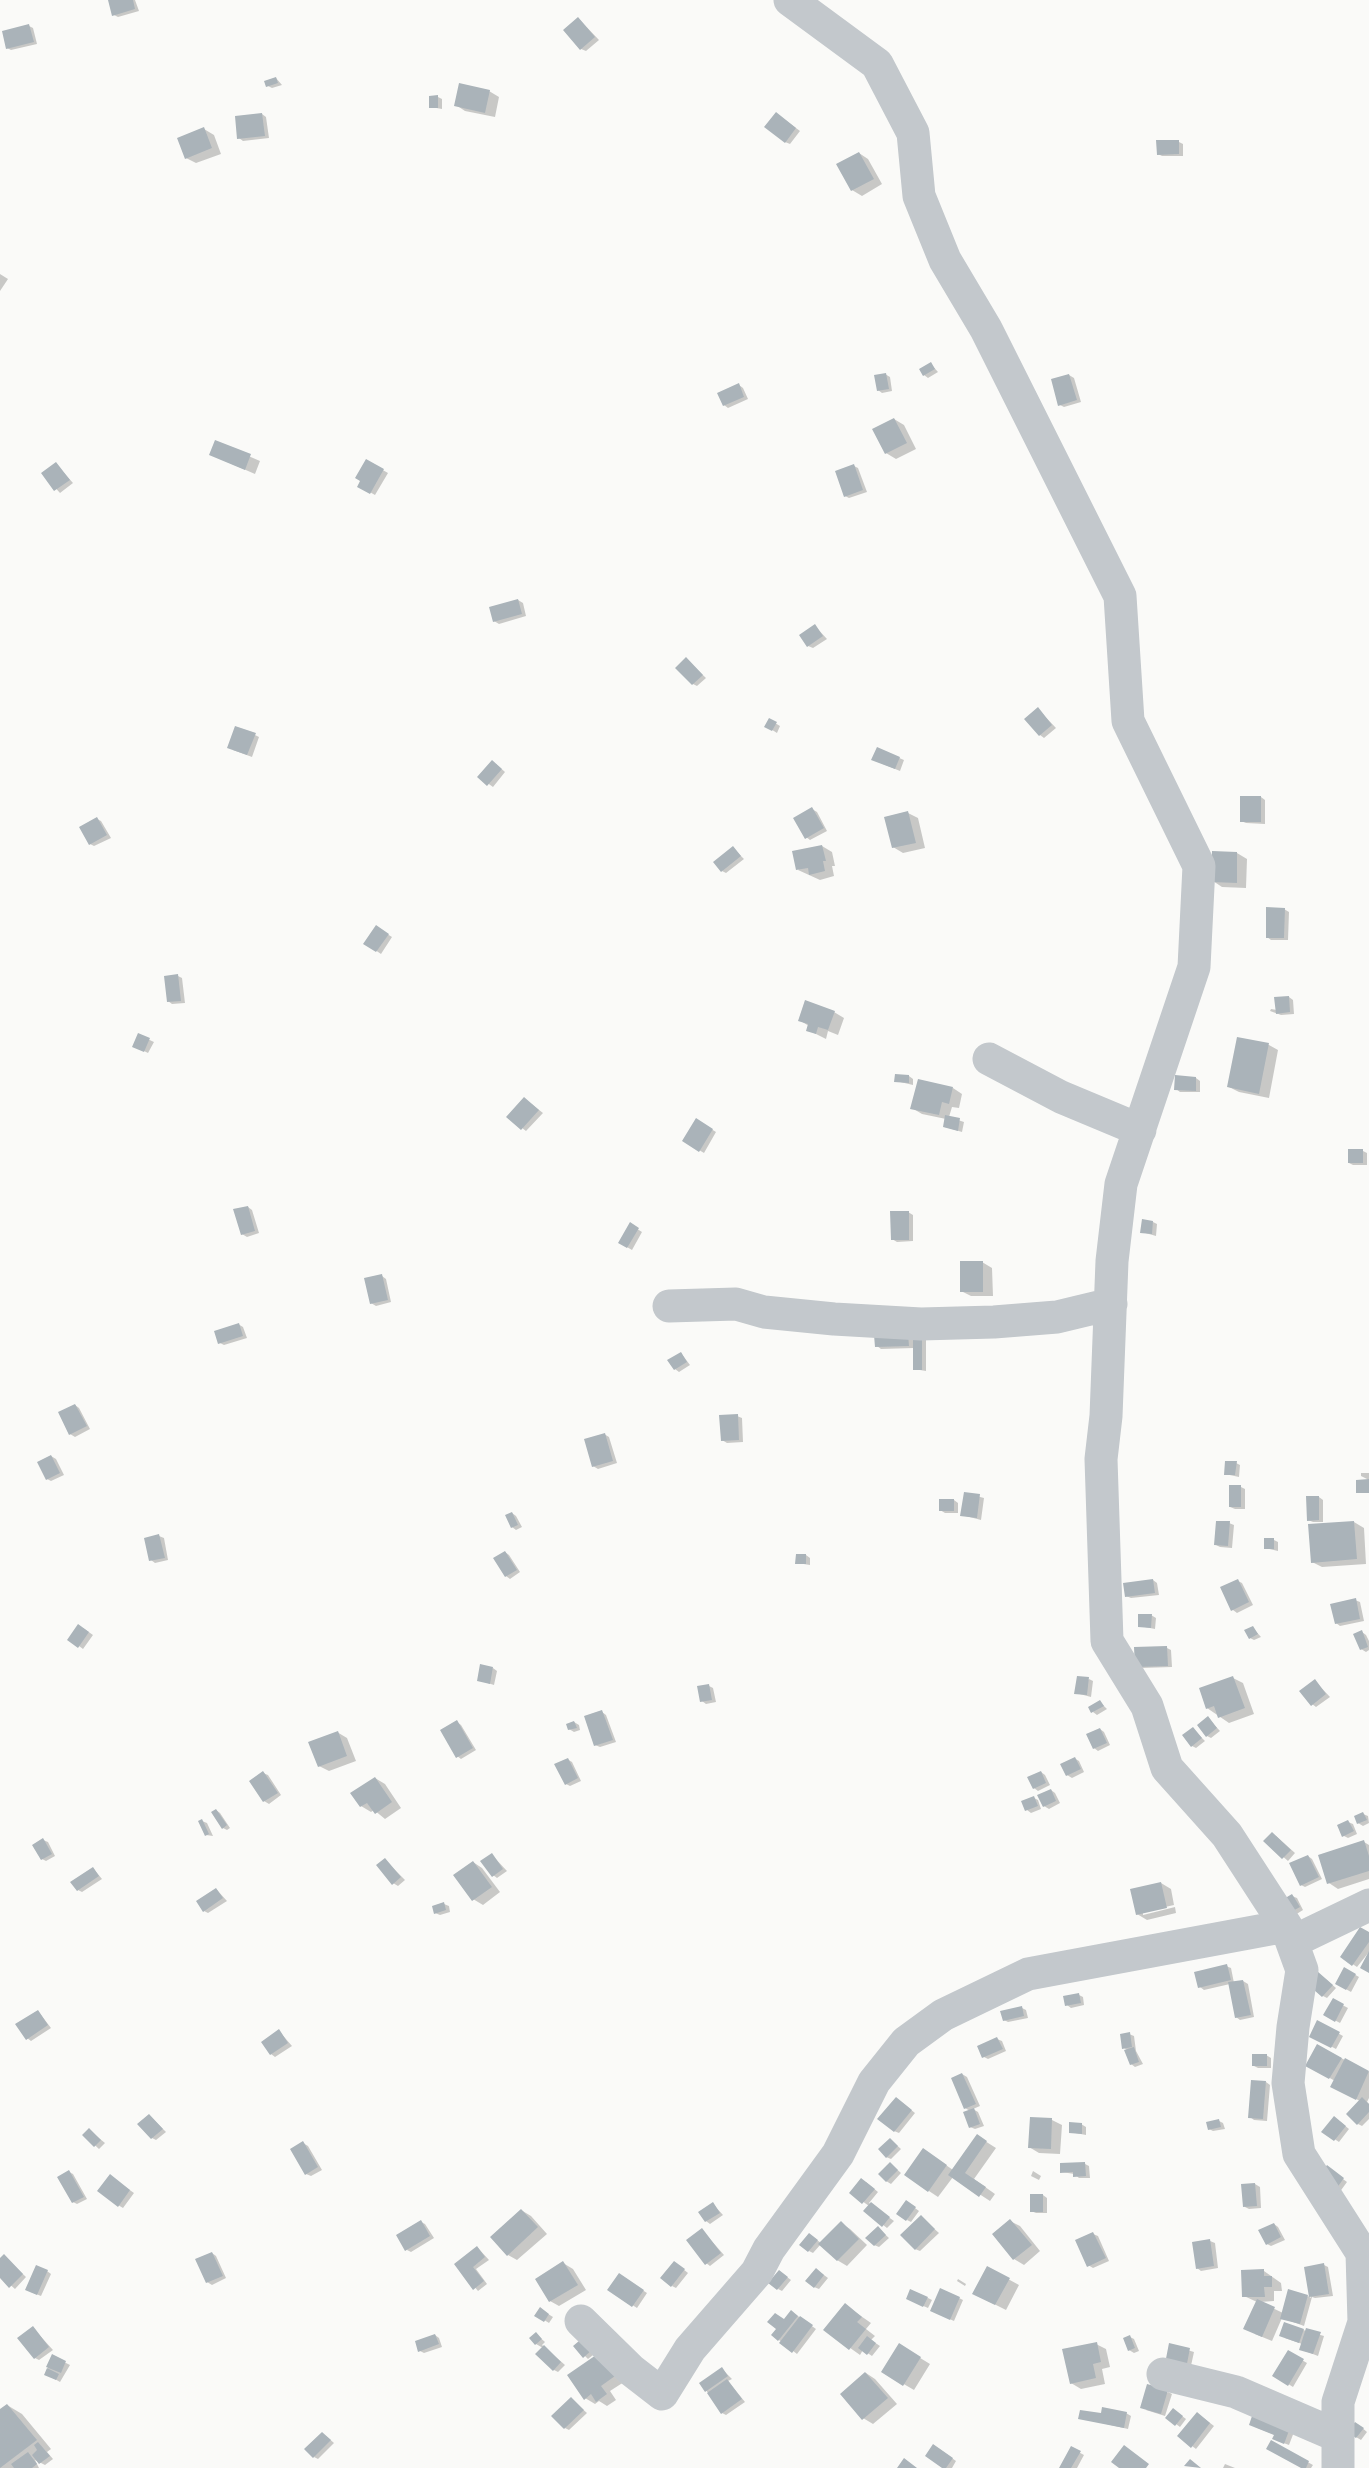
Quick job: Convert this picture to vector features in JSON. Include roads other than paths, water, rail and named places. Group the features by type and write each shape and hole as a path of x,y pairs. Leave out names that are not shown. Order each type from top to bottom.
{"street":[{"path":"790,0 877,64 912,133 919,196 945,260 986,329 1120,596 1128,721 1199,866 1194,967 1121,1184 1112,1261 1106,1416 1101,1460 1107,1641 1147,1706 1167,1767 1227,1835 1289,1934 1302,1970 1293,2027 1288,2083 1299,2154 1362,2253 1364,2322 1338,2402 1338,2468"},
{"path":"989,1059 1061,1097 1140,1130"},
{"path":"669,1306 736,1304 764,1312 921,1324 1057,1317 1111,1304"},
{"path":"581,2321 631,2370 662,2394 690,2349 757,2272 769,2248 838,2154 874,2082 906,2042 943,2015 1028,1974 1289,1934 1369,1905"},
{"path":"1163,2374 1236,2392 1338,2436"}]}
